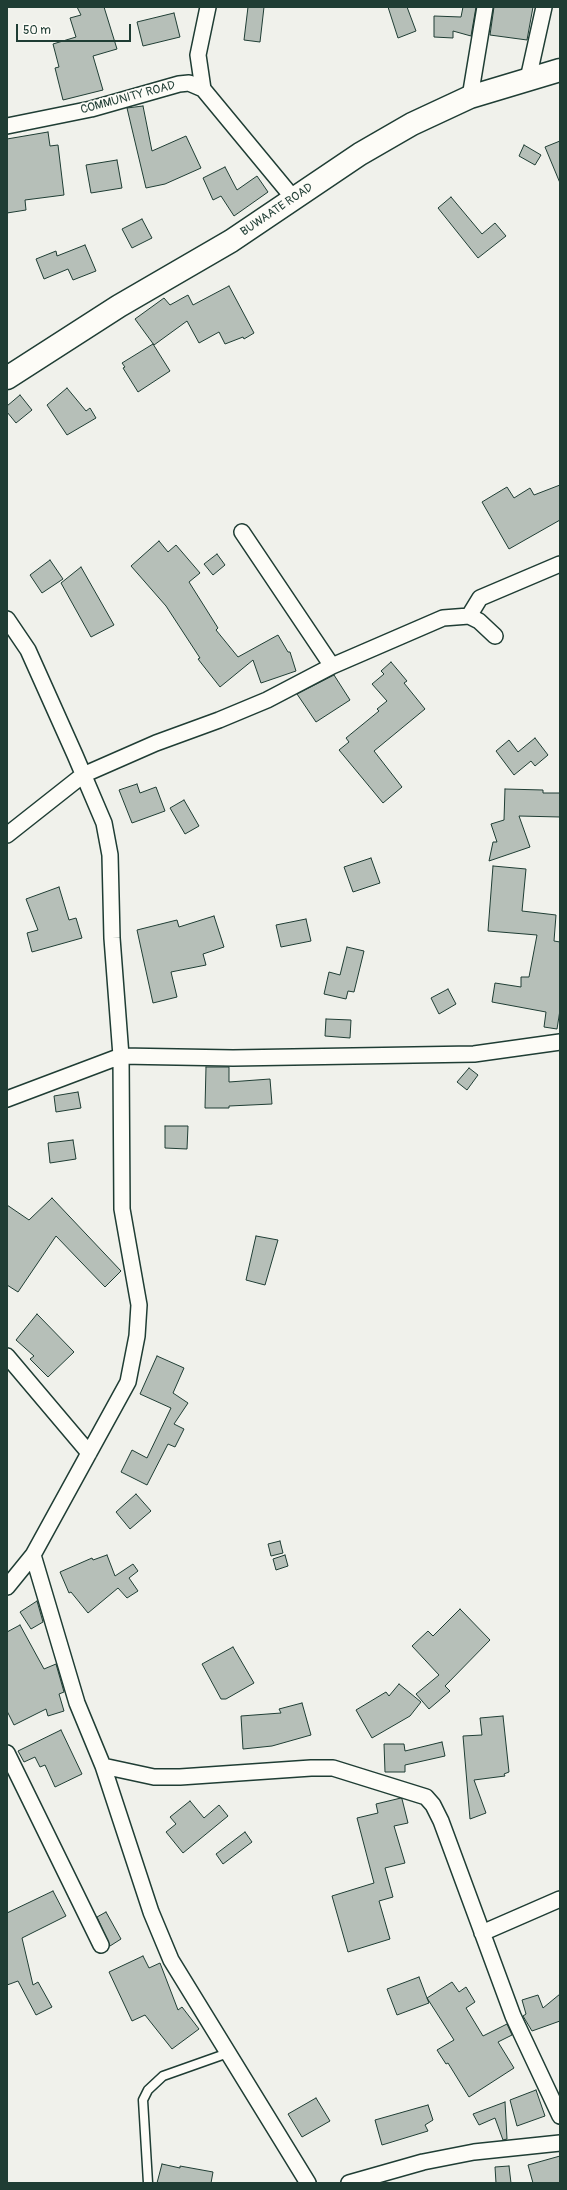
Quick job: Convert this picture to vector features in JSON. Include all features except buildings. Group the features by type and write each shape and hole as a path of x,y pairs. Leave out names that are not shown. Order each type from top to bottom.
{"street":[{"path":"208,7 198,55 203,89 294,199"},
{"path":"470,97 485,7"},
{"path":"528,79 544,7"},
{"name":"BUWAATE ROAD","path":"7,378 113,310 231,241 360,154 412,124 470,97 560,70"},
{"name":"COMMUNITY ROAD","path":"7,126 91,109 179,84 189,84 203,89"},
{"path":"242,532 332,666"},
{"path":"469,616 480,598 560,564"},
{"path":"7,835 83,775 156,743 219,720 267,700 332,666 443,618 469,616 479,621 495,636"},
{"path":"7,619 28,650 104,823 110,855 112,938 121,1056 122,1209 139,1305 137,1336 128,1382 33,1555 7,1587"},
{"path":"7,1099 121,1056 233,1058 474,1054 560,1042"},
{"path":"7,1356 89,1453"},
{"path":"33,1555 77,1703 103,1766 151,1912 170,1960 308,2183"},
{"path":"7,1753 101,1945"},
{"path":"103,1766 154,1777 180,1777 311,1768 333,1768 426,1797 433,1805 441,1822 513,2016 560,2116"},
{"path":"482,1933 560,1899"},
{"path":"349,2183 423,2162 474,2152 560,2144"}],"lane":[{"path":"148,2183 143,2100 148,2090 163,2076 228,2053"}]}
